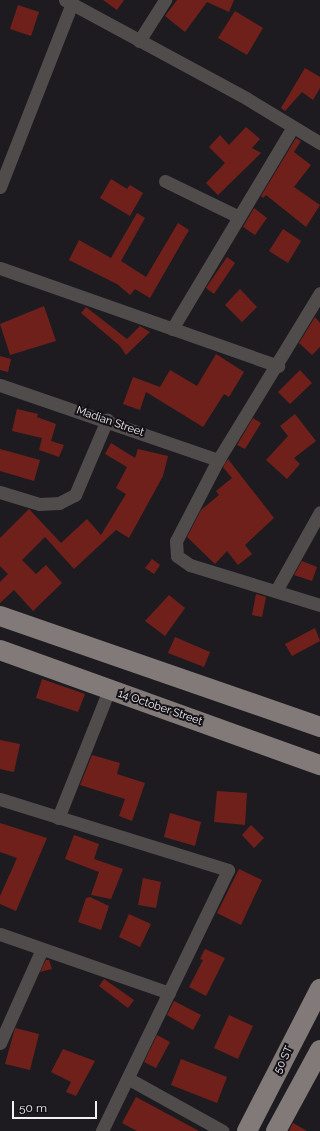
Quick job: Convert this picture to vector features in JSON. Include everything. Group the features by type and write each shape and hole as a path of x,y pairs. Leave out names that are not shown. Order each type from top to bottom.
{"main road":[{"path":"0,616 320,727"},
{"name":"14 October Street","path":"0,650 320,765"},
{"name":"50 ST","path":"247,1131 267,1095 320,989"},
{"path":"290,1048 295,1057 303,1061 317,1056"},
{"path":"276,1131 317,1056"},
{"path":"267,1095 284,1100 288,1108"}],"street":[{"path":"139,41 165,0"},
{"path":"0,188 69,2 293,126 320,143"},
{"path":"172,329 293,126"},
{"path":"165,180 239,217"},
{"path":"0,268 278,366"},
{"path":"319,297 278,366 218,460 176,541 177,556 190,565 320,605"},
{"name":"Madian Street","path":"0,385 107,420 218,460"},
{"path":"0,492 39,504 59,503 75,495 107,420"},
{"path":"276,591 320,512"},
{"path":"58,818 109,690"},
{"path":"0,799 228,870 129,1079 102,1131"},
{"path":"0,934 169,993"},
{"path":"0,1043 42,949"},
{"path":"129,1079 223,1131"}],"building":[{"path":"103,0 124,0 117,10"},
{"path":"177,0 234,0 229,12 207,2 185,32 165,16"},
{"path":"18,5 39,12 31,36 10,29"},
{"path":"235,11 263,28 247,55 218,38"},
{"path":"305,68 320,77 320,88 313,100 302,92 285,111 281,108"},
{"path":"246,127 260,139 252,148 261,153 218,195 206,183 225,163 209,147 220,135 229,145"},
{"path":"296,138 301,141 294,152 311,165 294,187 320,205 306,227 266,195 263,198 261,196"},
{"path":"111,179 127,189 130,185 143,193 130,216 100,198"},
{"path":"254,208 267,218 255,235 243,227"},
{"path":"137,213 145,218 121,261 146,277 178,223 189,230 150,298 135,289 130,295 117,284 69,260 79,240 111,258"},
{"path":"283,229 301,241 288,263 269,251"},
{"path":"227,257 235,263 214,294 206,288"},
{"path":"240,289 257,307 242,322 225,305"},
{"path":"44,306 56,341 10,355 0,324"},
{"path":"86,307 127,339 140,326 150,332 126,355 120,346 81,313"},
{"path":"315,317 320,323 320,347 312,355 299,343"},
{"path":"216,354 244,372 229,397 224,394 203,427 146,392 140,410 123,404 133,377 160,387 170,370 197,386"},
{"path":"0,356 11,359 8,372 0,370"},
{"path":"300,370 312,383 290,404 278,392"},
{"path":"17,409 38,414 37,417 56,424 51,441 64,445 59,457 39,450 42,438 12,431"},
{"path":"295,414 316,441 294,458 300,464 287,479 266,460 288,436 280,426"},
{"path":"253,418 261,423 245,449 237,445"},
{"path":"111,443 135,458 138,449 168,456 163,476 129,538 116,530 74,569 45,537 22,560 36,574 46,565 62,583 33,611 14,590 0,603 0,582 8,574 0,566 0,538 29,509 61,543 87,519 101,535 126,494 116,488 127,467 105,454"},
{"path":"0,449 40,460 34,481 0,471"},
{"path":"228,459 274,518 245,545 252,554 238,565 227,551 215,564 187,537 201,510 219,495 216,491 232,478 223,467"},
{"path":"152,559 160,565 154,574 145,568"},
{"path":"302,561 317,567 312,581 294,575"},
{"path":"256,594 266,597 262,617 252,615"},
{"path":"169,595 185,608 165,636 145,621"},
{"path":"315,628 320,641 292,656 285,644"},
{"path":"175,637 210,652 204,667 168,653"},
{"path":"42,679 85,694 78,712 36,698"},
{"path":"0,740 20,744 14,772 0,769"},
{"path":"92,755 120,763 117,774 145,783 132,821 119,816 125,799 80,785"},
{"path":"217,791 247,793 245,825 214,822"},
{"path":"170,813 201,822 195,846 164,837"},
{"path":"0,823 47,838 16,911 0,904 0,896 17,858 0,852"},
{"path":"251,825 264,838 254,848 242,835"},
{"path":"74,835 99,844 94,859 123,869 111,899 91,895 99,872 65,859"},
{"path":"239,869 262,880 241,925 217,913"},
{"path":"143,878 161,882 156,908 138,905"},
{"path":"90,897 109,906 101,930 78,922 86,898"},
{"path":"129,914 151,924 140,947 119,937"},
{"path":"205,949 225,958 206,996 189,987 203,960 200,959"},
{"path":"46,960 49,960 52,969 40,972"},
{"path":"104,979 134,1000 128,1008 99,986"},
{"path":"174,1001 201,1015 193,1030 167,1015"},
{"path":"229,1015 253,1026 238,1059 214,1048"},
{"path":"15,1028 39,1034 30,1070 5,1064"},
{"path":"157,1035 170,1042 156,1068 144,1062"},
{"path":"63,1049 95,1061 76,1096 66,1092 71,1082 51,1072"},
{"path":"181,1059 227,1077 217,1103 171,1085"},
{"path":"136,1097 199,1131 137,1131 122,1123"},
{"path":"293,1123 307,1131 289,1131"}]}
